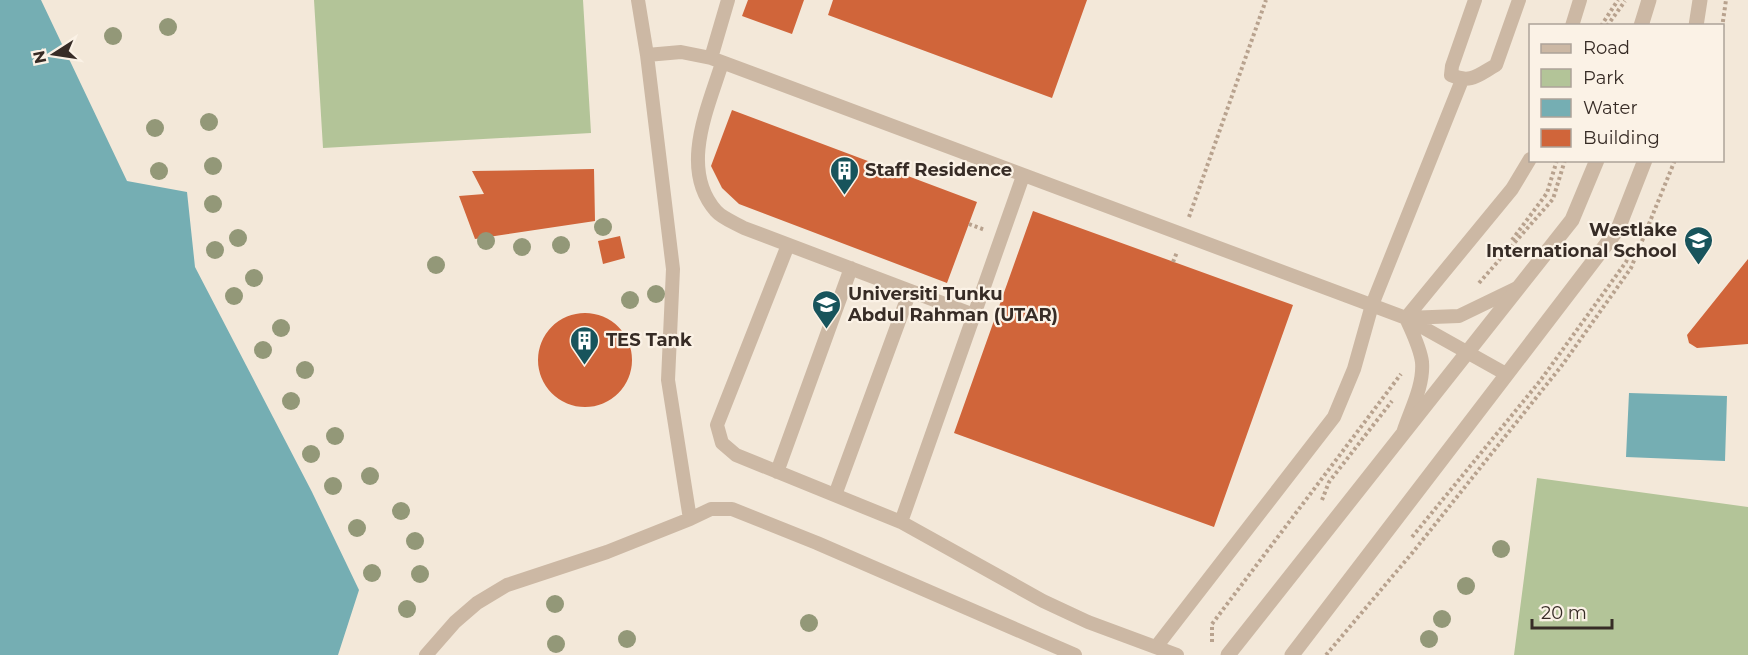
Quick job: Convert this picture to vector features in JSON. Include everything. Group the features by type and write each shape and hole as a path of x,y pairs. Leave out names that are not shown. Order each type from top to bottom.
{"street":[{"path":"1642,24 1649,0"},
{"path":"1696,24 1700,0"},
{"path":"1228,655 1572,220 1596,162"},
{"path":"1292,655 1618,229 1644,162"}],"lane":[{"path":"638,0 647,55 673,269 668,380 690,519"},
{"path":"728,0 700,136 698,165 703,190 716,212 744,228 974,315"},
{"path":"1475,0 1452,66 1451,75 1462,80 1470,80 1496,65 1519,0"},
{"path":"1573,24 1580,0"},
{"path":"647,55 681,52 717,61 1406,318 1506,374"},
{"path":"1156,647 1334,417 1354,369 1372,305 1462,80"},
{"path":"1406,318 1512,189 1529,161"},
{"path":"901,522 1023,176"},
{"path":"788,245 717,425 722,443 736,455 901,522 999,578 1088,622 1177,655"},
{"path":"777,472 850,268"},
{"path":"1406,318 1459,316 1519,288"},
{"path":"835,495 910,291"},
{"path":"1404,432 1420,384 1422,363 1406,318"},
{"path":"426,655 455,622 477,603 507,585 607,552 711,509 732,509 817,543 1075,655"}],"path":[{"path":"1173,262 1266,0"},
{"path":"1602,24 1618,0"},
{"path":"1609,24 1625,0"},
{"path":"1723,24 1726,0"},
{"path":"1452,316 1501,256 1547,193 1556,162"},
{"path":"1501,256 1553,199 1564,162"},
{"path":"1326,655 1413,552 1563,364 1631,268 1674,162"},
{"path":"1212,646 1212,624 1419,351"}],"green space":[{"path":"314,0 583,0 591,133 323,148"},
{"path":"1537,478 1748,507 1748,655 1514,655"}],"water":[{"path":"0,0 41,0 127,181 187,192 195,267 312,492 359,590 338,655 0,655"},
{"path":"1629,393 1727,396 1725,461 1626,457"}],"building":[{"path":"748,0 804,0 792,34 742,16"},
{"path":"833,0 1087,0 1052,98 828,15"},
{"name":"Staff Residence","path":"732,110 977,202 947,283 739,204 722,188 711,166"},
{"path":"594,169 595,221 475,239 459,196 484,194 472,171"},
{"path":"1033,211 1293,305 1214,527 954,433"},
{"path":"620,236 625,258 603,264 598,241"},
{"path":"1748,259 1748,344 1697,348 1689,343 1687,335"},
{"name":"TES Tank","path":"585,313 603,317 618,327 628,342 632,360 628,378 618,393 603,403 585,407 567,403 552,393 542,378 538,360 542,342 552,327 567,317"}],"place":[{"name":"Staff Residence","path":"844,196"},
{"name":"Westlake International School","path":"1698,266"},
{"name":"Universiti Tunku Abdul Rahman (UTAR)","path":"827,330"},
{"name":"TES Tank","path":"585,366"}]}
